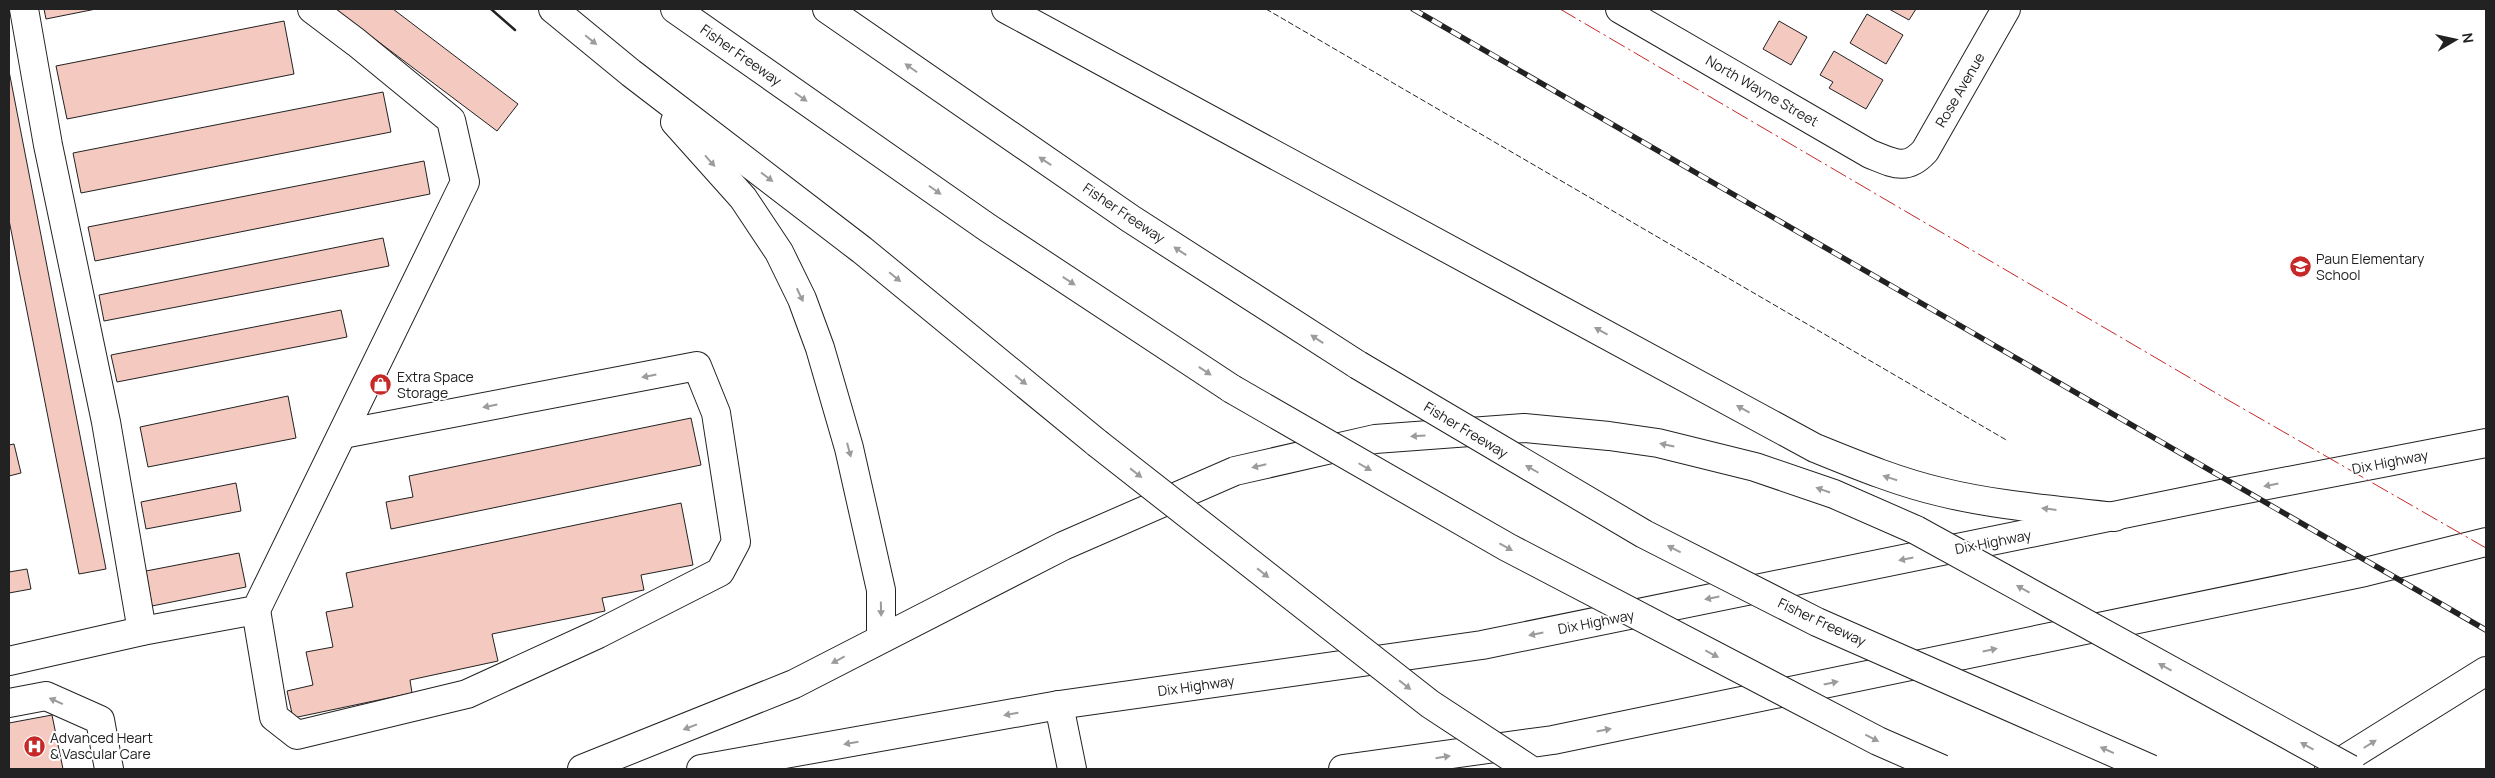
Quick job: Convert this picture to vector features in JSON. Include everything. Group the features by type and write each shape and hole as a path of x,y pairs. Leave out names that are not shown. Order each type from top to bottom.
{"main road":[{"path":"24,9 48,145 106,422 142,631"},
{"path":"312,9 357,43 451,120 465,182 256,610 274,717 297,735 467,694 598,634 720,572 736,542 716,413 697,366 343,434"},
{"path":"553,9 631,73 862,250 1097,443 1430,704 1528,769"},
{"name":"Fisher Freeway","path":"675,9 988,228 1232,389 1507,547 1878,741 1942,769"},
{"name":"Fisher Freeway","path":"826,9 1131,219 1358,365 1518,460 1670,547 1817,622 2152,769"},
{"path":"1006,9 1815,448 1884,476 1942,492 2000,503 2115,517"},
{"name":"North Wayne Street","path":"1620,9 1870,154 1898,165 1907,164"},
{"name":"Rose Avenue","path":"1907,164 1918,159 1925,151 2006,9"},
{"path":"631,73 743,198 779,252 802,299 820,348 849,448 880,590 882,638"},
{"path":"582,769 794,684 1063,546 1235,471 1375,439 1524,428 1608,436 1658,443 1707,453 1834,494 1916,530 2350,769"},
{"name":"Dix Highway","path":"701,769 1059,705 1482,645 2226,493 2486,443"},
{"path":"1343,769 1553,740 2364,572 2486,542"},
{"path":"9,661 142,631 256,610"},
{"path":"2329,769 2486,671"},
{"path":"9,703 46,696 100,720 109,769"},
{"path":"1059,705 1072,769"}],"building":[{"path":"44,9 96,9 46,19"},
{"path":"335,9 393,9 518,104 497,131"},
{"path":"1889,9 1916,9 1909,20"},
{"path":"1867,14 1903,35 1886,64 1850,43"},
{"path":"284,21 294,74 67,119 56,66"},
{"path":"1779,21 1807,37 1791,65 1763,49"},
{"path":"1834,51 1883,80 1866,109 1829,88 1833,82 1820,75"},
{"path":"9,71 106,569 79,574 9,220"},
{"path":"383,92 391,132 81,193 73,153"},
{"path":"424,161 430,194 95,261 88,227"},
{"path":"383,238 389,266 104,321 99,295"},
{"path":"341,310 347,337 117,382 111,355"},
{"path":"288,396 296,438 148,467 140,427"},
{"path":"691,418 701,465 391,529 386,502 413,497 409,476"},
{"path":"14,444 21,473 9,476 9,445"},
{"path":"236,483 241,511 146,529 141,502"},
{"path":"681,503 693,565 641,575 644,590 602,598 605,611 492,634 498,661 410,680 412,693 293,718 287,691 313,685 306,652 333,647 326,612 353,607 346,573"},
{"path":"239,553 246,587 152,606 146,571"},
{"path":"27,569 31,589 9,593 9,572"},
{"name":"Advanced Heart & Vascular Care","path":"52,715 63,769 9,769 9,723"}],"railway":[{"path":"1413,9 2486,630"}],"fence":[{"path":"1266,9 2008,441"}],"wall":[{"path":"491,9 515,30"}],"power":[{"path":"1560,9 2221,396 2486,548"}],"place":[{"name":"Paun Elementary School","path":"2300,267"},
{"name":"Extra Space Storage","path":"381,385"},
{"name":"Advanced Heart & Vascular Care","path":"34,746"}]}
